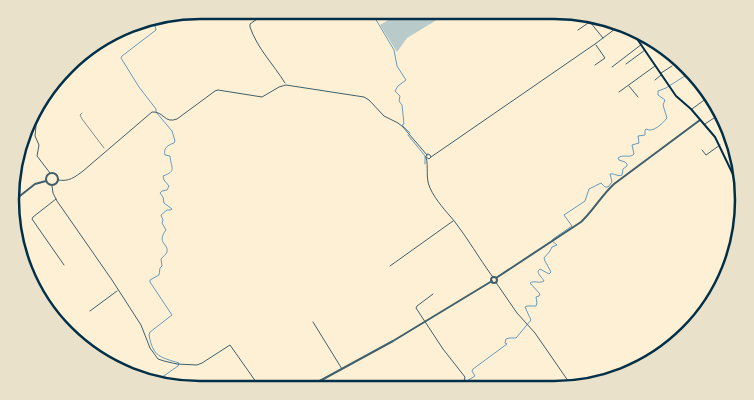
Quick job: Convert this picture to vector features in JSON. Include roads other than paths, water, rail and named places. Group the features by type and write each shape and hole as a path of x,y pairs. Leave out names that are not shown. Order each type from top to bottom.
{"main road":[{"path":"638,39 676,96 691,109 716,137 734,176"}],"street":[{"path":"257,19 250,24 250,27 262,51 286,85"},
{"path":"578,30 590,22"},
{"path":"590,22 603,39"},
{"path":"429,157 615,29"},
{"path":"595,44 605,58 595,64"},
{"path":"612,67 642,44"},
{"path":"626,64 645,50"},
{"path":"619,92 656,66"},
{"path":"655,80 672,66"},
{"path":"35,124 35,136 38,142 37,156 50,173 54,174 58,180 63,181 73,178 151,112 156,111 166,119 173,121 218,90 262,97 286,85 364,97 380,113 398,123 429,157 427,177 434,195 517,314 538,338 568,381"},
{"path":"628,85 638,97"},
{"path":"691,109 705,99"},
{"path":"704,124 715,117"},
{"path":"321,381 425,322 553,241 587,216 614,184 700,120"},
{"path":"702,150 706,155 720,145"},
{"path":"19,197 35,184 46,180 50,173"},
{"path":"46,180 52,186 56,199 118,290 144,332 150,348 156,356 164,361 192,366 200,364 230,345 255,381"},
{"path":"52,186 58,180"},
{"path":"56,199 32,219 64,265"},
{"path":"390,266 453,220"},
{"path":"90,312 118,290"},
{"path":"433,294 417,306 418,311 443,349 465,377 463,381"},
{"path":"312,322 342,370"}],"waterway":[{"path":"376,19 394,50 397,66 406,80 395,91 400,96 399,101 402,105 404,124 402,125 410,133"},
{"path":"154,25 156,30 121,58 139,87 156,109 156,112 172,131 175,141 165,150 165,155 170,156 172,171 163,176 169,186 167,190 160,193 164,203 172,209 167,210 161,215 162,223 166,230 162,241 167,252 161,259 162,266 159,275 150,280 172,315 150,332 149,335 153,348 158,355 179,363 178,366 162,377"},
{"path":"467,381 475,376 472,371 473,369 507,344 505,343 506,339 516,338 531,320 525,307 536,306 536,297 540,294 530,283 544,281 539,275 538,271 540,269 549,274 551,272 544,258 552,247 557,245 552,241 553,239 572,226 564,215 585,201 589,189 601,183 608,187 612,182 610,174 622,175 623,169 627,164 618,158 633,155 632,145 639,143 638,136 645,135 646,129 654,129 667,118 663,105 665,100 658,95 658,91 686,76"},
{"path":"408,135 425,156 425,164"}]}
